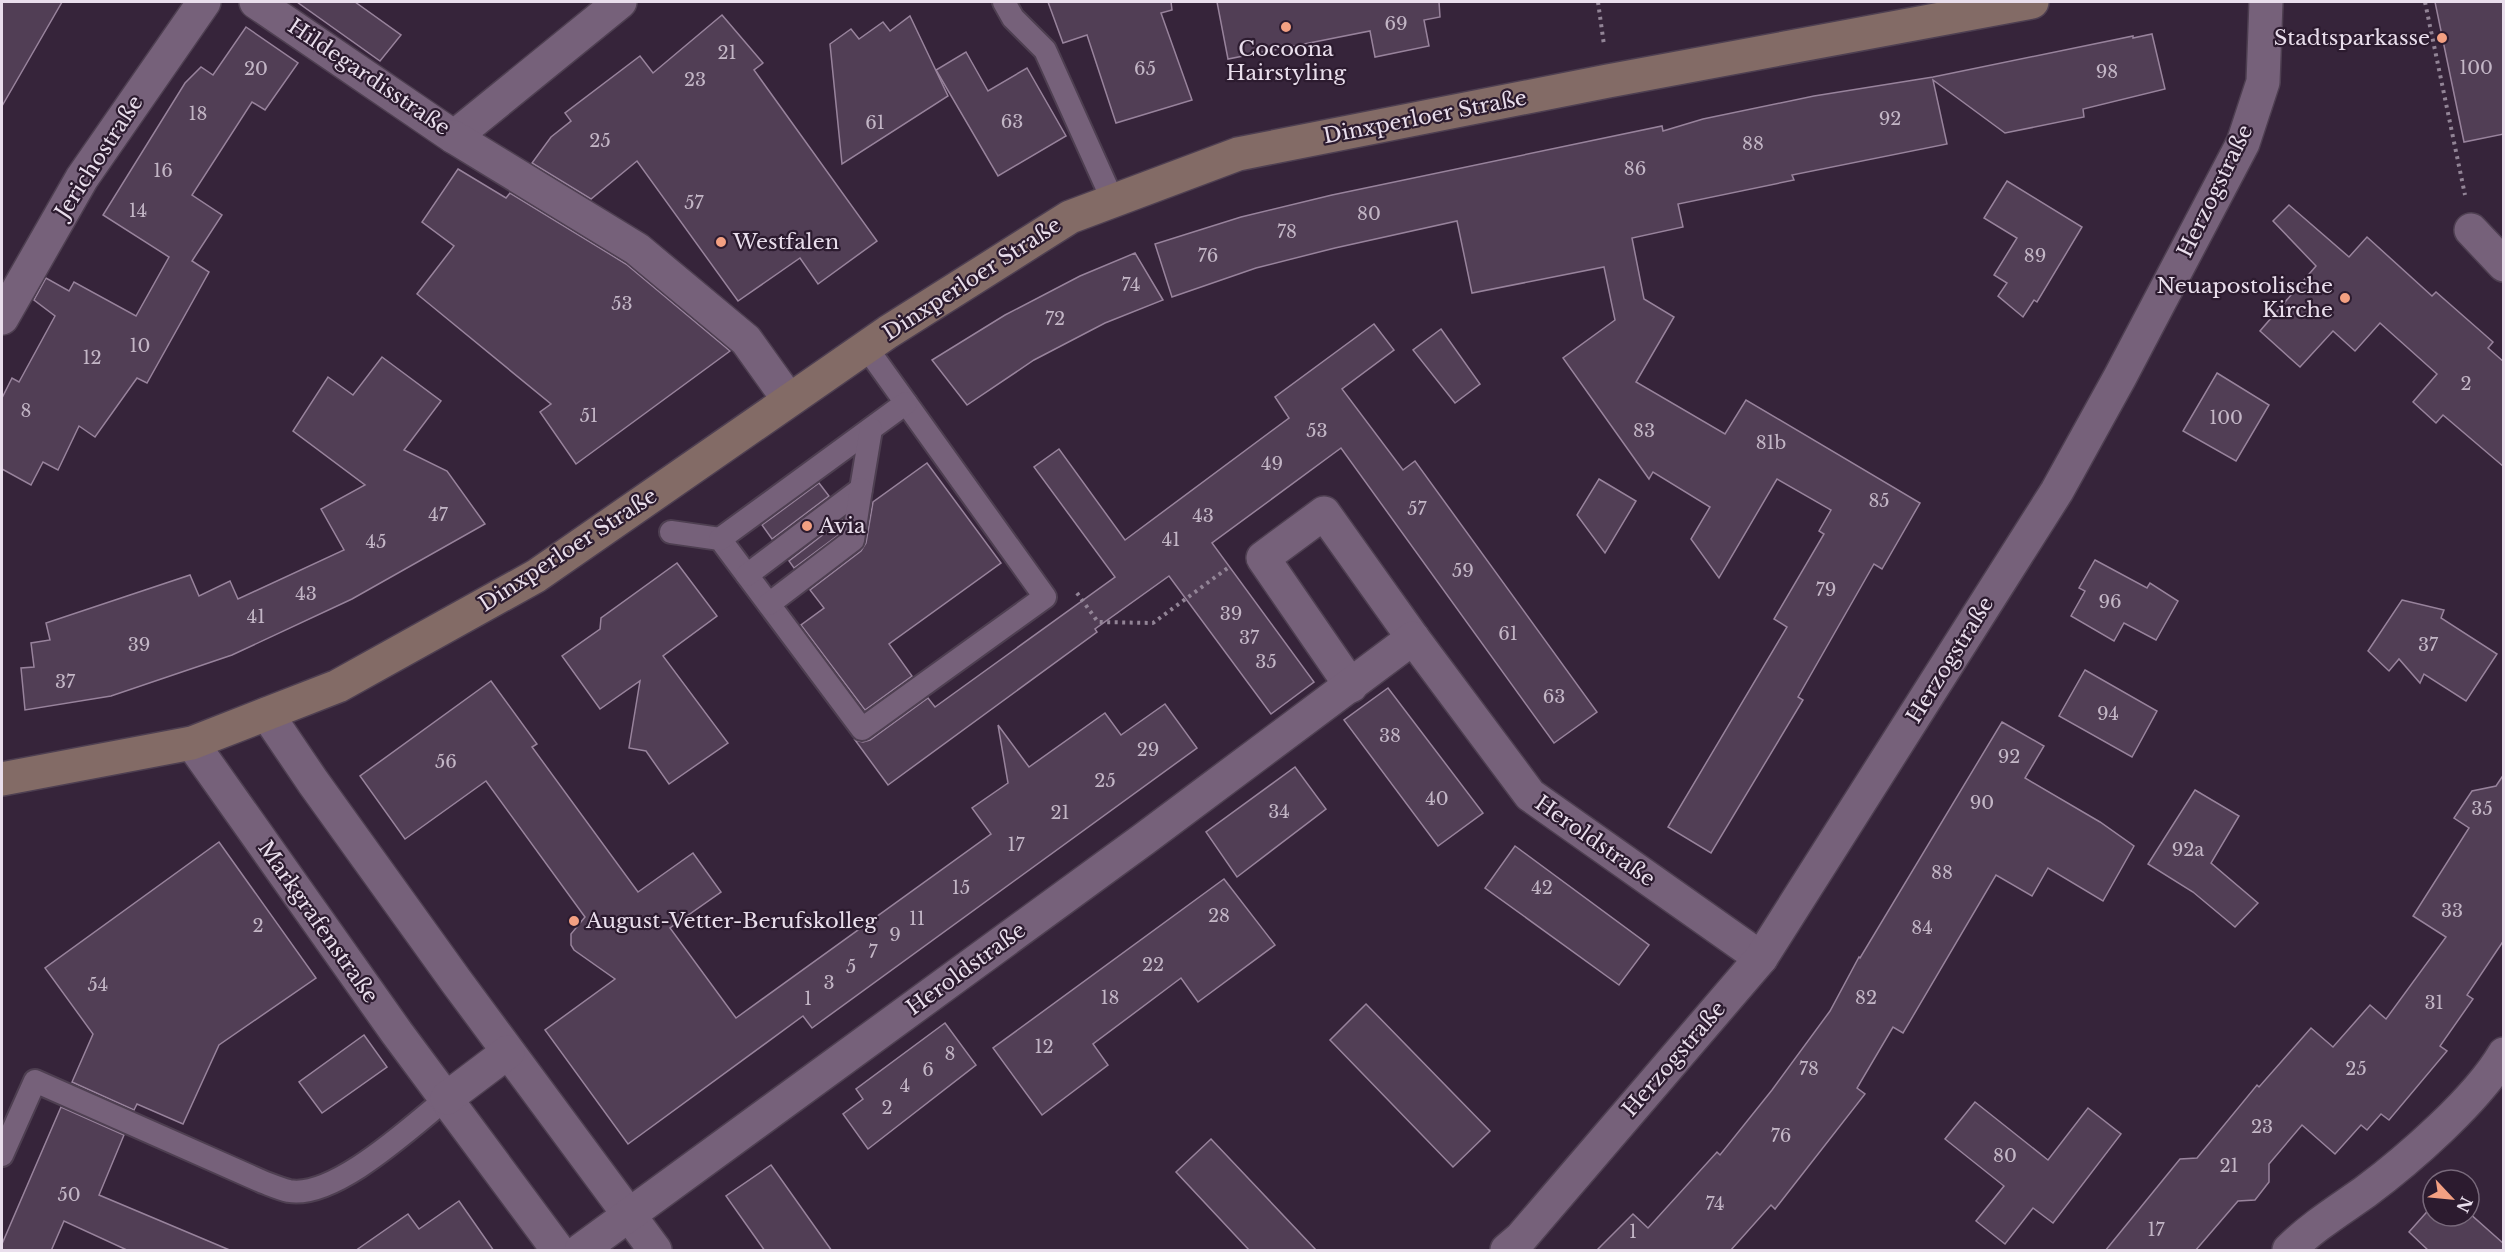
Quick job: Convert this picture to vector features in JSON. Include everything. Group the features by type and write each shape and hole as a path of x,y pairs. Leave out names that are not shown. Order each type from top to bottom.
{"main road":[{"name":"Dinxperloer Straße","path":"2,779 192,743 338,686 536,576 866,347 1070,217 1238,154 1619,79 2032,2"}],"street":[{"name":"Jerichostraße","path":"2,318 82,178 204,2"},
{"name":"Hildegardisstraße","path":"256,2 454,137 620,2"},
{"name":"Herzogstraße","path":"1507,1251 1521,1238 1761,958 2057,491 2120,377 2243,143 2263,82 2266,2"},
{"path":"454,137 637,249 746,340 789,400"},
{"path":"2471,230 2504,265"},
{"name":"Heroldstraße","path":"1263,558 1324,513 1413,638 1530,795 1761,958"},
{"path":"1263,558 1351,686"},
{"name":"Heroldstraße","path":"581,1251 1351,686 1413,638"},
{"path":"267,714 313,782 508,1052 655,1251"},
{"name":"Markgrafenstraße","path":"192,743 397,1033 558,1251"},
{"path":"447,1098 508,1052"},
{"path":"2308,1244 2428,1139 2491,1075 2504,1054"}],"lane":[{"path":"1004,2 1013,18 1045,50 1113,201"},
{"path":"720,539 862,729 1046,597 866,347"},
{"path":"671,532 720,539 906,404"},
{"path":"769,604 853,540 871,429"},
{"path":"747,574 861,489"},
{"path":"2,1155 35,1081 263,1182 291,1191 323,1186 352,1173 447,1098"}],"path":[{"path":"2425,2 2457,155"},
{"path":"1070,584 1098,622 1153,623 1248,553 1263,558"}],"building":[{"path":"2,2 62,2 2,106"},
{"path":"297,2 355,2 401,35 380,61"},
{"path":"1048,2 1171,2 1172,10 1161,13 1192,100 1116,123 1087,35 1063,43"},
{"path":"1217,2 1439,2 1440,17 1424,20 1429,46 1375,57 1370,31 1228,59"},
{"path":"2435,2 2504,2 2504,134 2464,142"},
{"path":"722,15 763,63 754,70 877,241 818,284 800,258 738,301 637,161 591,199 532,163 551,137 571,121 565,113 640,56 653,73"},
{"path":"910,16 948,96 842,164 830,44 851,29 859,39 883,22 890,31"},
{"path":"246,27 298,63 265,110 252,102 192,195 222,215 192,261 209,272 147,383 137,378 95,437 79,426 58,470 43,462 31,485 2,469 2,398 12,378 19,382 55,316 34,300 46,278 69,291 74,282 136,316 169,257 103,215 185,83 201,67 213,75"},
{"path":"2152,34 2165,89 2083,109 2084,117 2005,133 1933,80 1947,144 1792,175 1794,180 1678,204 1683,227 1632,238 1644,299 1674,317 1636,382 1725,434 1746,400 1920,503 1882,569 1874,564 1798,697 1803,700 1711,853 1668,827 1787,627 1774,619 1824,534 1819,531 1831,510 1777,479 1719,578 1691,539 1710,507 1653,472 1649,479 1563,358 1615,320 1604,267 1472,293 1457,221 1256,268 1172,297 1155,244 1241,217 1332,195 1662,126 1663,131 1703,119 1814,96 1933,77"},
{"path":"966,52 988,91 1027,68 1066,136 998,176 936,70"},
{"path":"458,169 506,198 510,193 626,264 730,351 576,464 540,412 551,404 417,294 454,246 422,222"},
{"path":"2007,181 2082,227 2037,302 2034,300 2023,317 1998,296 2007,283 1994,275 2017,238 1984,218"},
{"path":"2289,205 2349,257 2367,237 2432,296 2436,292 2493,342 2488,348 2504,362 2504,467 2443,415 2436,423 2413,402 2437,374 2380,323 2355,351 2333,331 2300,367 2260,331 2316,266 2273,221"},
{"path":"1135,253 1163,300 1105,323 1034,360 967,405 932,360 1005,315 1080,276"},
{"path":"1374,324 1394,350 1342,389 1403,470 1415,461 1597,712 1554,743 1341,448 1212,543 1314,682 1271,714 1169,576 1095,629 1097,632 888,785 855,740 863,742 870,740 928,698 935,707 1115,577 1034,467 1059,449 1125,540 1289,418 1275,397"},
{"path":"1441,329 1480,384 1455,403 1413,350"},
{"path":"382,357 441,401 404,450 447,471 485,524 352,599 232,655 111,696 25,710 21,668 34,667 31,643 50,640 46,623 190,575 199,596 230,581 238,599 344,550 321,509 365,485 293,431 328,377 353,395"},
{"path":"2217,373 2269,405 2236,461 2183,431"},
{"path":"927,463 1001,563 889,644 912,676 865,710 801,625 824,608 810,590 861,551 866,543 873,502"},
{"path":"1599,479 1636,501 1605,553 1577,515"},
{"path":"819,483 829,496 772,539 762,525"},
{"path":"842,520 841,533 794,568 789,561"},
{"path":"2095,560 2147,588 2150,583 2178,601 2156,640 2124,623 2114,641 2071,616 2085,591 2079,588"},
{"path":"677,563 717,616 663,656 728,743 669,784 646,751 629,748 640,681 600,709 562,656 600,629 601,618"},
{"path":"2402,600 2444,610 2441,618 2497,654 2466,701 2424,674 2420,683 2399,659 2389,671 2368,651"},
{"path":"2085,670 2157,711 2132,757 2059,716"},
{"path":"491,681 537,744 532,747 638,892 693,853 721,892 670,928 736,1018 991,834 972,808 1008,783 998,725 1029,767 1105,713 1121,735 1165,704 1197,748 812,1028 803,1016 628,1144 545,1030 615,979 574,950 571,945 571,934 585,917 486,781 405,839 360,776"},
{"path":"1388,688 1483,813 1438,846 1344,720"},
{"path":"2002,722 2044,746 2025,778 2100,822 2134,846 2103,901 2048,868 2032,896 1996,875 1903,1033 1893,1027 1857,1088 1865,1094 1775,1209 1771,1205 1730,1251 1596,1251 1633,1214 1648,1228 1717,1152 1720,1155 1772,1090 1830,1011 1859,957"},
{"path":"1295,767 1326,809 1237,877 1206,832"},
{"path":"2504,774 2504,940 2467,995 2473,999 2440,1046 2447,1051 2389,1120 2381,1114 2367,1130 2361,1125 2335,1154 2302,1125 2269,1164 2269,1182 2255,1200 2238,1201 2195,1251 2105,1251 2180,1159 2197,1158 2257,1085 2259,1087 2311,1028 2333,1047 2370,1005 2386,1019 2446,937 2413,916 2469,828 2454,818 2472,791 2496,786"},
{"path":"2195,790 2239,816 2211,863 2258,903 2235,927 2193,892 2148,864"},
{"path":"219,842 316,978 219,1045 183,1124 137,1104 134,1110 72,1082 93,1034 45,968"},
{"path":"1515,846 1649,945 1619,985 1485,888"},
{"path":"1224,879 1275,945 1198,1002 1181,978 1093,1044 1108,1065 1042,1115 993,1048"},
{"path":"1366,1004 1490,1131 1453,1167 1330,1040"},
{"path":"945,1023 976,1065 868,1149 843,1114 863,1099 856,1089"},
{"path":"364,1035 387,1067 322,1113 299,1082"},
{"path":"1975,1102 2048,1160 2088,1108 2121,1134 2053,1223 2033,1208 2005,1244 1976,1221 2004,1186 1945,1139"},
{"path":"61,1107 124,1135 99,1195 232,1251 129,1251 64,1221 51,1251 2,1251 2,1244"},
{"path":"1211,1139 1317,1251 1250,1251 1176,1172"},
{"path":"771,1165 832,1251 765,1251 726,1196"},
{"path":"459,1201 494,1251 355,1251 408,1214 419,1229"},
{"path":"2421,1218 2421,1228 2481,1228 2481,1224 2504,1244 2504,1251 2429,1251 2409,1232"}],"place":[{"name":"Cocoona Hairstyling","path":"1286,27"},
{"name":"Stadtsparkasse","path":"2442,38"},
{"name":"Westfalen","path":"721,242"},
{"name":"Neuapostolische Kirche","path":"2345,298"},
{"name":"Avia","path":"807,526"},
{"name":"August-Vetter-Berufskolleg","path":"574,921"}]}
